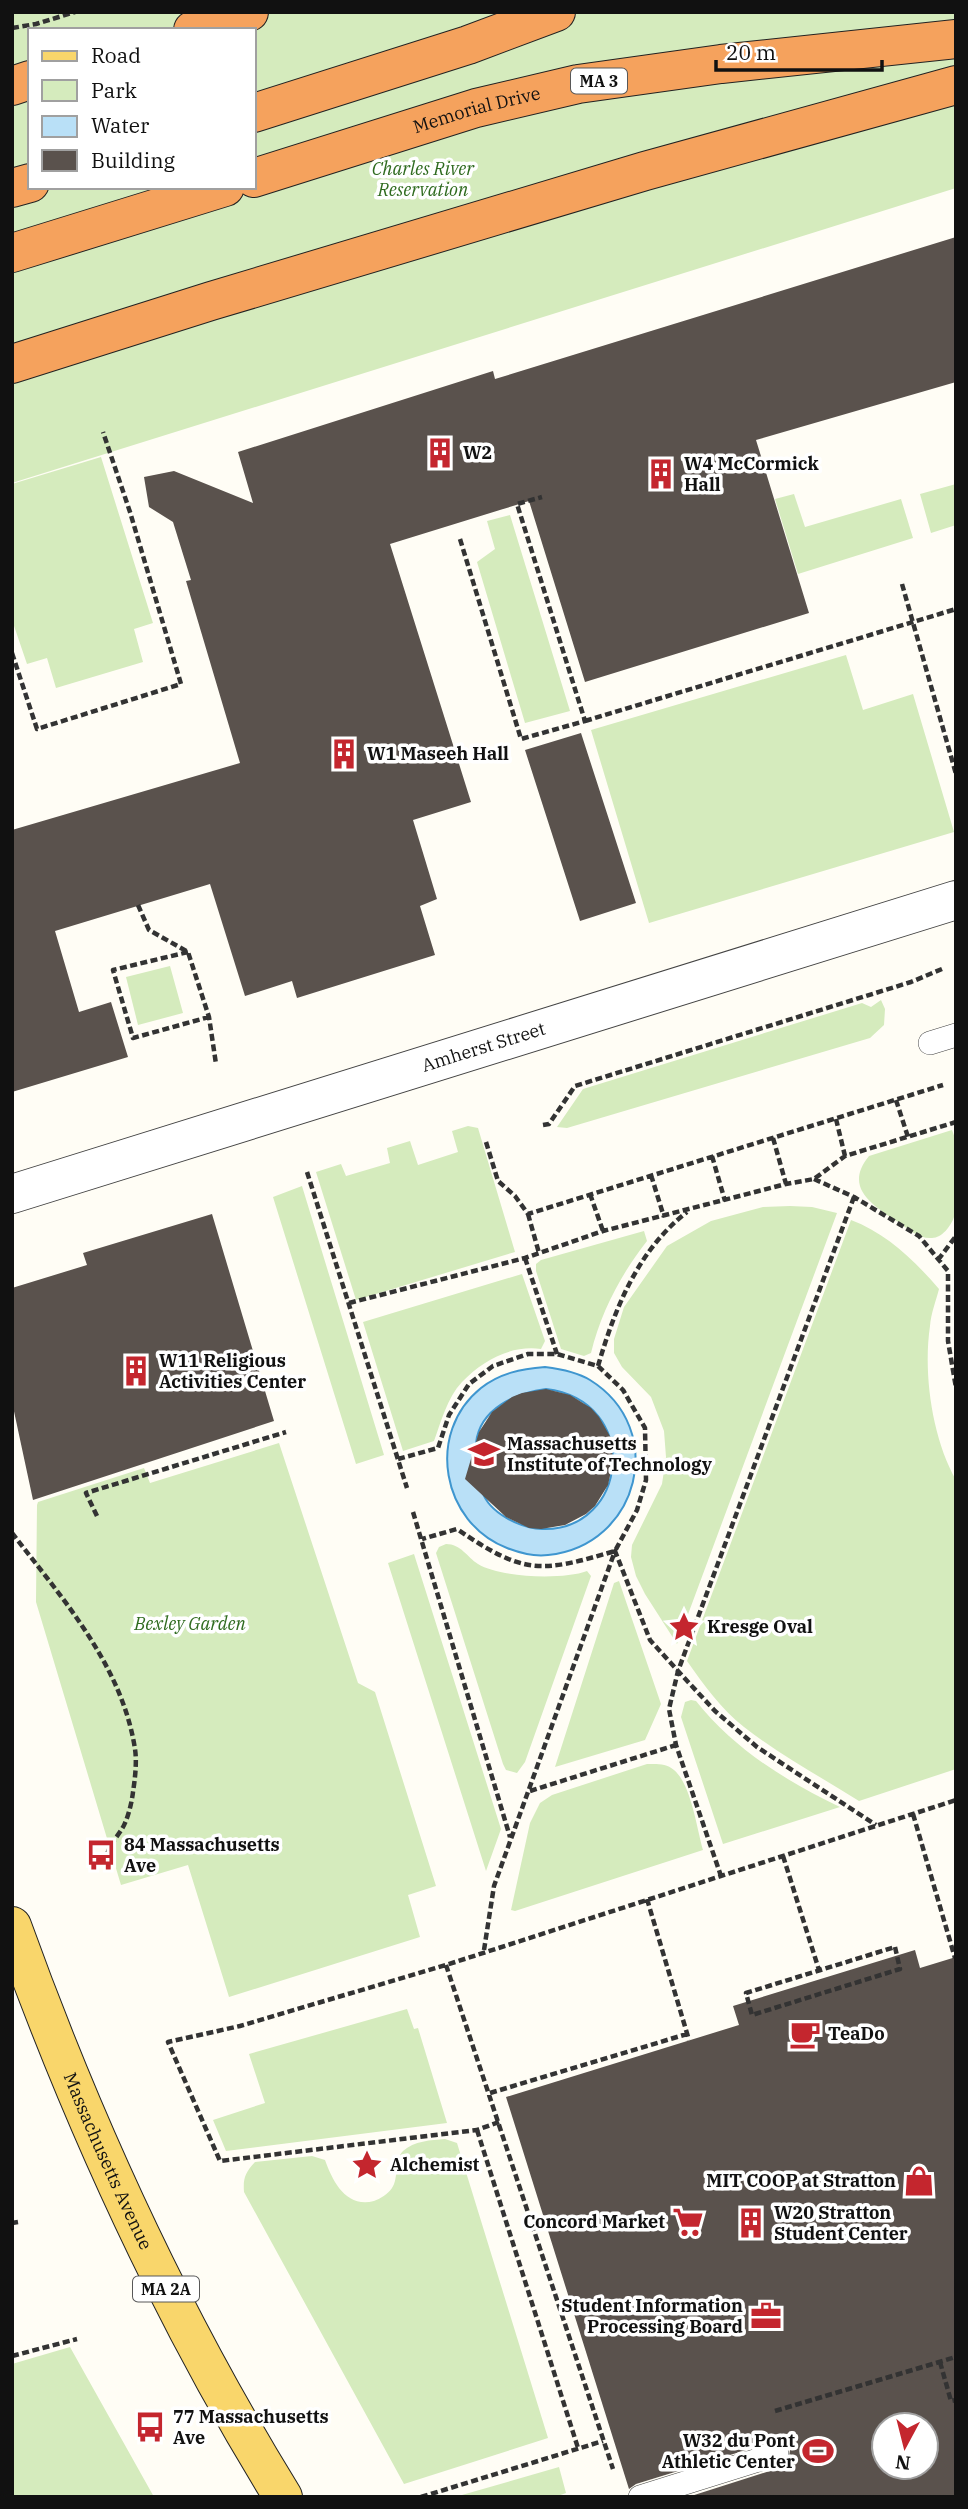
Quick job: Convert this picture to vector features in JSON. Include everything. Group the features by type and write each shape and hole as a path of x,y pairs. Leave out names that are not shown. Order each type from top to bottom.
{"highway":[{"path":"199,28 249,12"},
{"path":"256,112 468,45 556,12"},
{"name":"Memorial Drive","path":"256,177 476,108 578,84 721,64 956,39"},
{"path":"12,364 211,301 645,171 956,85"},
{"path":"12,253 219,189"}],"main road":[{"name":"Massachusetts Avenue","path":"12,1926 67,2072 111,2176 170,2298 226,2403 283,2497"}],"street":[{"name":"Amherst Street","path":"12,1194 956,901"}],"lane":[{"path":"930,1043 956,1035"},
{"path":"639,2497 776,2454"}],"path":[{"path":"12,28 75,12"},
{"path":"12,653 37,729 181,684 130,512 103,432"},
{"path":"542,497 517,504 585,721"},
{"path":"460,539 521,739 956,609"},
{"path":"902,584 956,774"},
{"path":"138,905 149,930 188,952 209,1017 216,1064"},
{"path":"188,952 113,970 133,1038 209,1017"},
{"path":"543,1125 549,1124 575,1086 911,982 942,969"},
{"path":"528,1214 955,1081"},
{"path":"896,1100 908,1137"},
{"path":"836,1119 845,1156"},
{"path":"349,1303 525,1258 603,1231 814,1179 845,1156 956,1122"},
{"path":"773,1138 786,1184"},
{"path":"486,1142 498,1181 515,1196 528,1214 539,1253"},
{"path":"712,1156 725,1201"},
{"path":"307,1172 407,1488"},
{"path":"651,1175 664,1217"},
{"path":"814,1179 853,1197 919,1236 948,1271 948,1341 956,1388"},
{"path":"590,1194 603,1231"},
{"path":"721,1876 676,1745 669,1710 678,1671 853,1197"},
{"path":"597,1366 612,1318 642,1261 670,1226 690,1210"},
{"path":"938,1260 956,1236"},
{"path":"525,1258 557,1354"},
{"path":"398,1459 438,1448 449,1415 469,1384 493,1366 528,1354 557,1354 597,1366 623,1390 645,1428 646,1480 637,1510 615,1551 494,1886 484,1951"},
{"path":"97,1516 86,1493 286,1432"},
{"path":"413,1512 511,1839"},
{"path":"422,1539 457,1529 492,1553 529,1566 551,1567 615,1551"},
{"path":"12,1533 88,1635 115,1682 127,1716 136,1752 133,1794 125,1823 109,1847 107,1856"},
{"path":"615,1551 650,1640 715,1710 757,1747 877,1825"},
{"path":"529,1791 676,1745"},
{"path":"499,2122 477,2130 220,2161 168,2042 240,2026 446,1965 956,1800"},
{"path":"913,1814 955,1958"},
{"path":"783,1856 819,1970"},
{"path":"647,1899 689,2040"},
{"path":"895,1947 900,1969 752,2015 746,1993 819,1970 895,1947"},
{"path":"446,1965 610,2461"},
{"path":"489,2093 687,2034"},
{"path":"477,2130 578,2448"},
{"path":"12,2356 77,2339"},
{"path":"956,2357 940,2362 951,2401 956,2400"},
{"path":"421,2497 603,2441"}],"green space":[{"name":"Charles River Reservation","path":"12,12 956,12 956,188 12,483"},
{"path":"101,457 153,623 134,629 143,662 56,688 47,658 27,664 12,620 12,484"},
{"path":"956,484 956,525 931,533 920,494"},
{"path":"794,494 805,527 901,499 913,538 798,574 775,499"},
{"path":"510,515 570,711 525,723 477,562 495,549 487,521"},
{"path":"846,655 863,710 913,694 954,832 649,923 591,730"},
{"path":"170,966 183,1013 138,1025 126,977"},
{"path":"881,1000 885,1009 884,1025 870,1038 567,1128 557,1127 583,1089 862,1003 871,1007"},
{"path":"468,1126 478,1128 515,1252 356,1300 316,1172 341,1164 346,1176 390,1163 387,1148 410,1141 418,1165 458,1152 452,1131"},
{"path":"952,1130 956,1141 956,1211 943,1234 923,1237 871,1202 864,1195 859,1177 869,1156"},
{"path":"302,1186 384,1455 356,1464 273,1197"},
{"path":"763,1207 812,1207 837,1213 677,1644 645,1594 631,1557 632,1545 662,1484 666,1457 664,1431 651,1397 622,1367 614,1353 614,1339 624,1307 667,1246 711,1221"},
{"path":"851,1220 876,1232 899,1248 939,1289 932,1312 928,1344 929,1384 935,1425 956,1480 956,1769 859,1801 744,1727 720,1705 687,1661"},
{"path":"644,1231 647,1241 613,1294 591,1353 584,1356 561,1349 536,1264 541,1260"},
{"path":"522,1274 545,1341 541,1349 508,1352 479,1367 452,1395 434,1441 403,1451 363,1322"},
{"name":"Bexley Garden","path":"279,1443 358,1683 375,1692 436,1886 408,1895 420,1937 229,1997 188,1865 121,1885 36,1602 37,1505 38,1502 144,1468 150,1483"},
{"path":"446,1544 460,1548 478,1564 501,1572 563,1576 587,1571 591,1576 525,1762 517,1773 506,1770 503,1764 436,1553 439,1547"},
{"path":"414,1554 501,1829 486,1871 388,1563"},
{"path":"619,1581 661,1704 645,1740 555,1767 614,1583"},
{"path":"696,1701 727,1734 762,1762 840,1807 723,1844 681,1717 685,1702"},
{"path":"647,1764 668,1766 680,1777 689,1796 703,1850 515,1911 511,1910 530,1823 540,1803 552,1795"},
{"path":"407,2009 414,2029 418,2028 447,2123 226,2151 213,2120 265,2103 249,2054"},
{"path":"445,2139 457,2143 548,2438 404,2484 244,2192 244,2183 245,2176 255,2162 312,2156 325,2160 332,2177 348,2197 356,2201 374,2201 392,2188 398,2159 403,2151 417,2143"},
{"path":"70,2347 154,2497 12,2497 12,2364"},
{"path":"559,2467 566,2493 555,2497 455,2497"}],"water":[{"path":"545,1367 580,1375 615,1401 630,1427 635,1455 633,1482 622,1509 604,1531 579,1547 548,1555 527,1554 507,1548 485,1536 468,1519 455,1498 449,1476 447,1452 452,1428 463,1407 481,1388 503,1375","holes":["546,1389 577,1399 598,1416 610,1439 613,1465 607,1489 593,1510 571,1524 542,1529 524,1526 506,1518 491,1506 481,1488 476,1446 484,1420 501,1404 535,1391"]}],"building":[{"path":"956,237 956,382 756,440 809,613 585,682 529,501 390,544 471,802 413,820 437,899 420,906 435,955 297,998 292,981 245,996 210,884 55,931 79,1012 111,1002 128,1057 12,1092 12,830 240,763 186,581 191,580 173,522 149,507 144,477 174,471 253,503 238,452 493,371 495,379"},
{"path":"581,733 636,903 580,921 525,750"},
{"name":"W11 Religious Activities Center","path":"212,1214 274,1421 33,1500 12,1402 12,1288 87,1265 83,1253"},
{"path":"546,1389 570,1395 591,1408 611,1438 613,1462 608,1485 595,1506 565,1525 541,1529 529,1528 506,1517 465,1479 479,1432 492,1412 512,1397"},
{"name":"W20 Stratton Student Center","path":"915,1950 920,1968 956,1957 956,2497 688,2497 782,2467 788,2463 790,2450 787,2444 779,2440 636,2484 629,2489 506,2097 739,2025 733,2006"}],"place":[{"name":"W2","path":"440,453"},
{"name":"W4 McCormick Hall","path":"661,474"},
{"name":"W1 Maseeh Hall","path":"344,754"},
{"name":"W11 Religious Activities Center","path":"136,1371"},
{"name":"Massachusetts Institute of Technology","path":"484,1454"},
{"name":"Kresge Oval","path":"684,1627"},
{"name":"84 Massachusetts Ave","path":"101,1855"},
{"name":"TeaDo","path":"805,2034"},
{"name":"Alchemist","path":"367,2165"},
{"name":"MIT COOP at Stratton","path":"919,2181"},
{"name":"Concord Market","path":"688,2222"},
{"name":"W20 Stratton Student Center","path":"751,2223"},
{"name":"Student Information Processing Board","path":"766,2316"},
{"name":"77 Massachusetts Ave","path":"150,2427"},
{"name":"W32 du Pont Athletic Center","path":"818,2451"}]}
